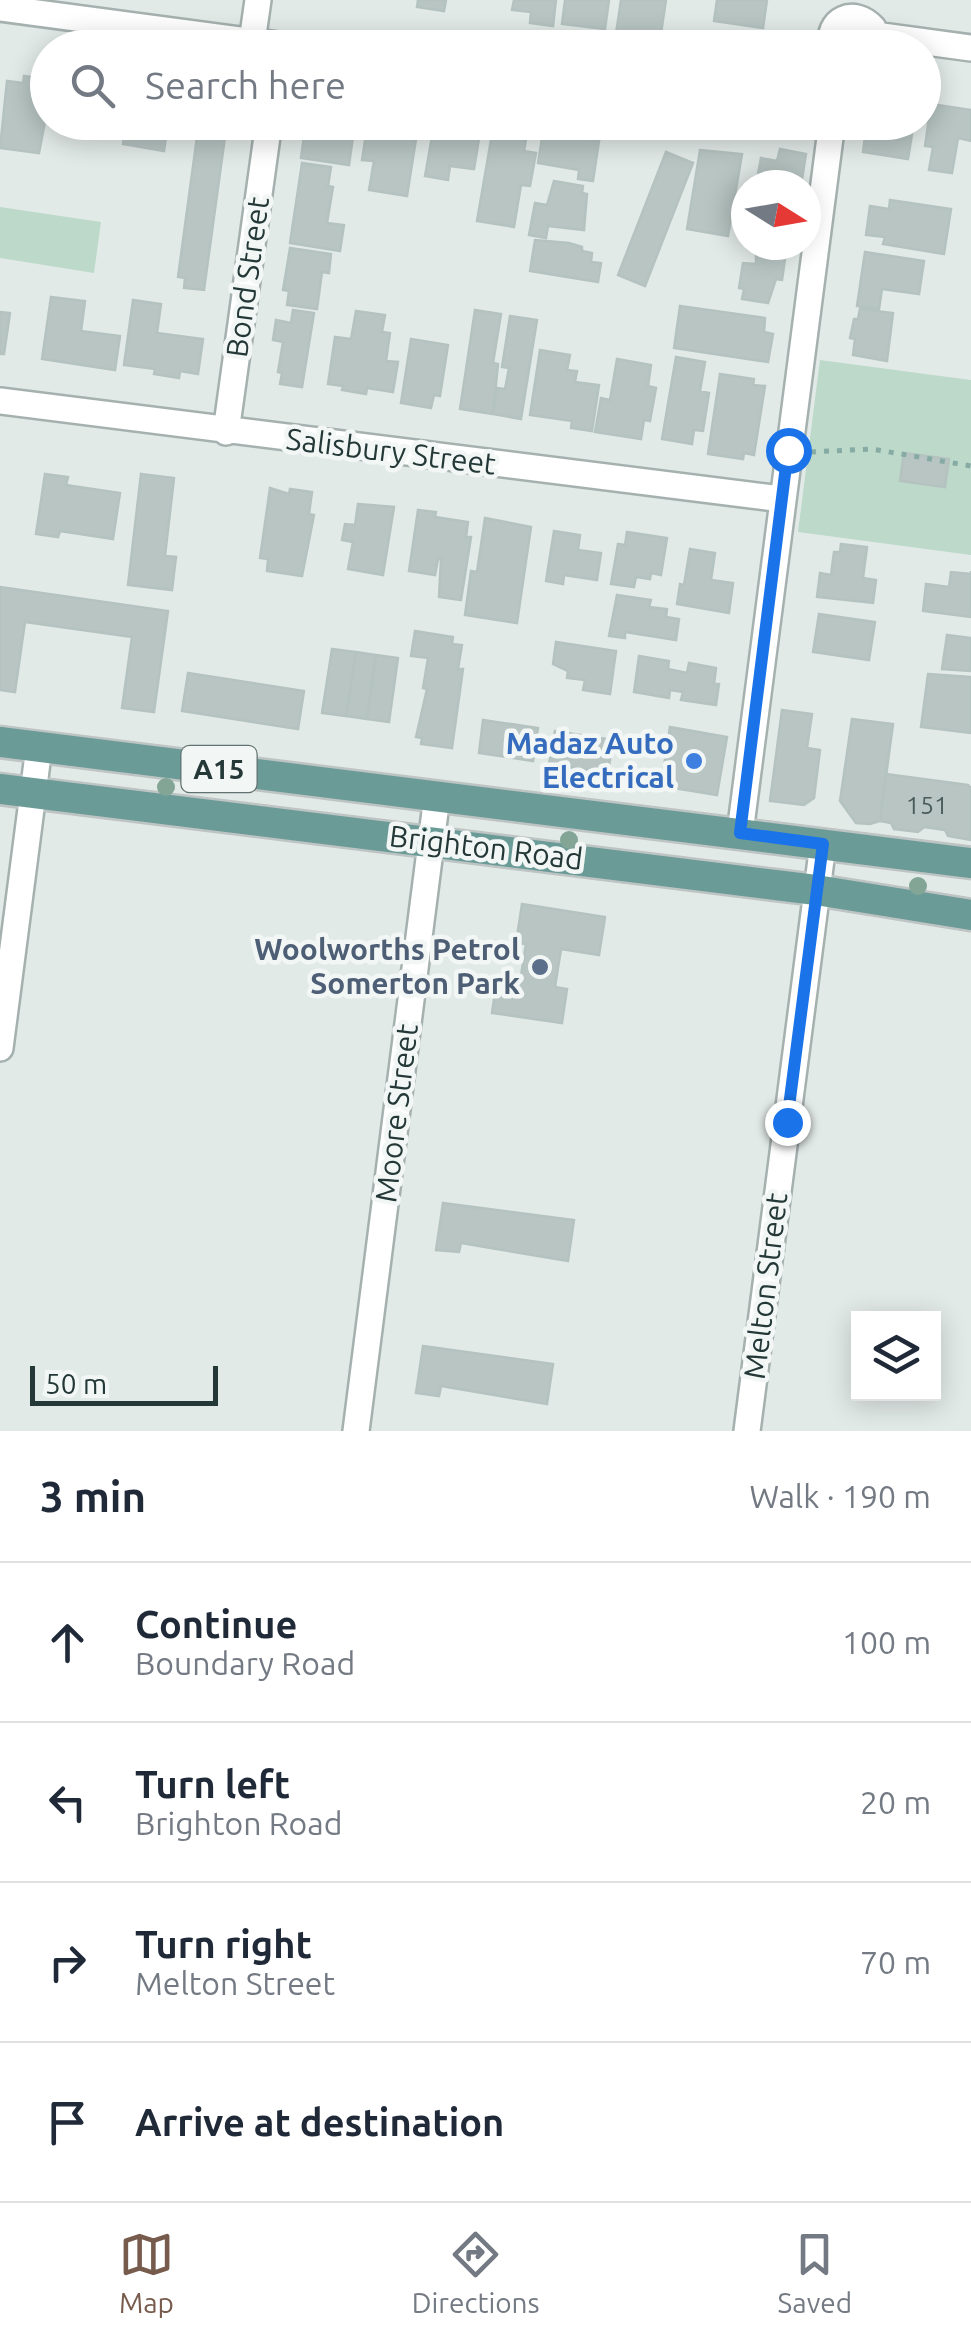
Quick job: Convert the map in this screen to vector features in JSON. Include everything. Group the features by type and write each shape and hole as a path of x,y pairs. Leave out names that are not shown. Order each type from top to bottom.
{"main road":[{"name":"Brighton Road","path":"0,742 971,863"},
{"name":"Brighton Road","path":"0,788 816,890 971,914"}],"street":[{"path":"254,30 258,0"},
{"path":"0,8 163,30"},
{"path":"832,30 854,8 871,30"},
{"path":"941,46 971,48"},
{"name":"Bond Street","path":"226,432 267,140"},
{"path":"740,833 828,140"},
{"name":"Salisbury Street","path":"0,401 782,499"},
{"path":"0,1048 39,747"},
{"name":"Moore Street","path":"356,1431 438,796"},
{"name":"Melton Street","path":"747,1431 823,844"}],"path":[{"path":"788,450 820,453 872,448 971,466"}],"green space":[{"path":"0,207 101,222 94,273 0,258"},
{"path":"820,360 971,380 971,555 798,532"}],"building":[{"path":"418,0 446,0 444,11 417,7"},
{"path":"514,0 556,0 553,26 530,23 531,12 512,10"},
{"path":"565,0 609,0 605,29 562,24"},
{"path":"621,0 666,0 662,30 617,30"},
{"path":"717,0 767,0 763,28 714,21"},
{"path":"24,76 30,77 30,140 41,140 39,153 0,148 7,81 23,83"},
{"path":"941,106 971,110 971,141 958,138 952,173 929,170 933,147 925,146 926,140 941,140"},
{"path":"124,140 166,140 164,151 123,144"},
{"path":"197,140 225,140 204,290 184,288 185,278 178,277"},
{"path":"304,140 352,140 349,165 301,158"},
{"path":"365,140 416,140 407,196 369,190 374,161 362,160"},
{"path":"431,140 479,140 474,169 450,166 448,180 425,176"},
{"path":"491,140 526,140 524,151 536,153 530,186 521,185 514,227 477,221"},
{"path":"542,140 599,141 593,181 578,179 579,170 538,163"},
{"path":"865,140 911,140 908,159 863,152"},
{"path":"780,149 806,154 803,170 759,170 761,158 777,161"},
{"path":"700,150 742,154 739,170 731,170 728,236 687,229"},
{"path":"666,152 693,163 645,286 618,275"},
{"path":"302,163 331,167 328,186 333,187 327,223 344,225 340,251 290,243"},
{"path":"554,181 583,186 582,193 587,194 584,230 548,226 546,238 529,235 535,203 547,205"},
{"path":"890,200 951,209 944,254 883,244 885,237 866,235 870,206 889,209"},
{"path":"535,240 569,243 592,253 591,262 601,263 598,282 530,271"},
{"path":"290,248 331,254 329,273 322,272 317,309 287,305 289,291 283,290"},
{"path":"865,252 924,261 919,294 882,289 879,309 857,306"},
{"path":"756,260 785,260 782,280 776,279 768,303 742,299 744,289 739,288 743,263 756,264"},
{"path":"51,297 85,301 81,331 120,336 115,370 42,359"},
{"path":"133,300 161,304 157,333 203,339 198,374 180,371 179,378 154,374 155,369 124,365"},
{"path":"680,306 765,318 764,332 773,334 768,362 674,348"},
{"path":"860,309 893,313 887,361 853,355 855,339 850,338"},
{"path":"293,310 314,313 302,387 280,384 283,342 273,340 276,320 291,323"},
{"path":"475,310 501,314 493,363 498,364 493,414 460,409"},
{"path":"356,311 385,315 382,332 390,333 386,361 398,362 393,392 367,388 366,394 328,384 335,337 351,339"},
{"path":"0,312 10,313 4,354 0,354"},
{"path":"510,316 537,320 521,419 493,414 497,388 505,389 509,368 502,367"},
{"path":"411,339 448,345 440,396 434,395 431,408 401,403"},
{"path":"540,350 570,355 567,370 577,371 575,382 599,385 592,431 571,428 572,421 530,415"},
{"path":"676,357 705,362 700,391 709,393 703,431 694,430 692,444 662,439"},
{"path":"617,359 651,365 648,386 656,388 650,421 644,420 641,439 595,432 601,398 610,400"},
{"path":"720,374 754,379 753,385 765,386 754,455 744,453 743,459 708,454"},
{"path":"904,453 949,459 945,487 900,481"},
{"path":"45,474 68,477 66,485 120,493 113,539 60,531 58,537 36,534"},
{"path":"141,474 174,478 165,556 176,557 172,590 128,585"},
{"path":"270,488 289,494 290,489 312,492 309,514 314,515 302,576 267,571 268,559 260,558"},
{"path":"358,504 394,507 383,575 348,569 353,542 342,540 345,524 355,525"},
{"path":"418,510 468,522 466,537 471,537 461,600 439,597 441,559 435,575 409,571"},
{"path":"485,518 531,527 517,623 465,615 471,571 477,572"},
{"path":"554,531 580,535 578,550 601,553 597,580 564,575 563,584 546,581"},
{"path":"627,532 667,538 661,575 651,573 650,579 636,577 634,587 611,584 618,544 625,545"},
{"path":"841,544 867,547 863,578 876,580 873,603 817,597 820,573 831,575 834,552 840,552"},
{"path":"690,549 715,553 711,580 733,583 729,613 677,604"},
{"path":"951,572 971,574 971,617 923,611 926,584 949,587"},
{"path":"0,587 168,611 154,712 122,708 132,637 25,622 15,692 0,690"},
{"path":"617,595 651,600 649,607 667,609 666,617 679,619 676,640 625,632 625,638 609,636"},
{"path":"819,614 875,622 869,660 813,652"},
{"path":"415,631 453,637 452,644 462,645 458,669 463,669 452,748 421,744 422,738 416,737 427,689 423,688 428,658 411,656"},
{"path":"947,635 971,638 971,671 942,669"},
{"path":"556,642 616,651 610,694 583,690 585,680 567,678 568,671 553,664"},
{"path":"332,649 356,652 346,716 322,713"},
{"path":"356,652 376,655 367,719 346,716"},
{"path":"376,655 398,658 389,722 367,719"},
{"path":"639,656 669,661 668,669 687,673 689,663 716,668 716,705 681,700 683,692 670,690 669,698 634,692"},
{"path":"188,673 304,691 298,729 182,711"},
{"path":"928,674 971,677 971,733 921,727"},
{"path":"782,710 812,714 807,748 820,750 814,798 804,805 770,801"},
{"path":"852,719 893,724 880,821 870,824 856,823 840,801"},
{"path":"483,720 538,728 533,761 479,753"},
{"name":"Madaz Auto Electrical","path":"670,727 727,737 717,795 661,786"},
{"path":"555,731 613,740 608,773 549,764"},
{"path":"886,774 968,785 971,840 924,827 918,832 894,829 891,823 880,821"},
{"name":"Woolworths Petrol Somerton Park","path":"522,904 605,917 599,955 561,949 555,987 567,989 562,1023 492,1013 497,979 520,982 526,944 516,943"},
{"path":"443,1203 574,1220 568,1261 461,1243 459,1252 436,1250"},
{"path":"423,1346 553,1364 547,1404 441,1386 439,1396 416,1393"}],"place":[{"name":"Madaz Auto Electrical","path":"694,761"},
{"name":"Woolworths Petrol Somerton Park","path":"540,967"}],"route":[{"path":"787,1122 823,844 740,833 788,450"}]}
